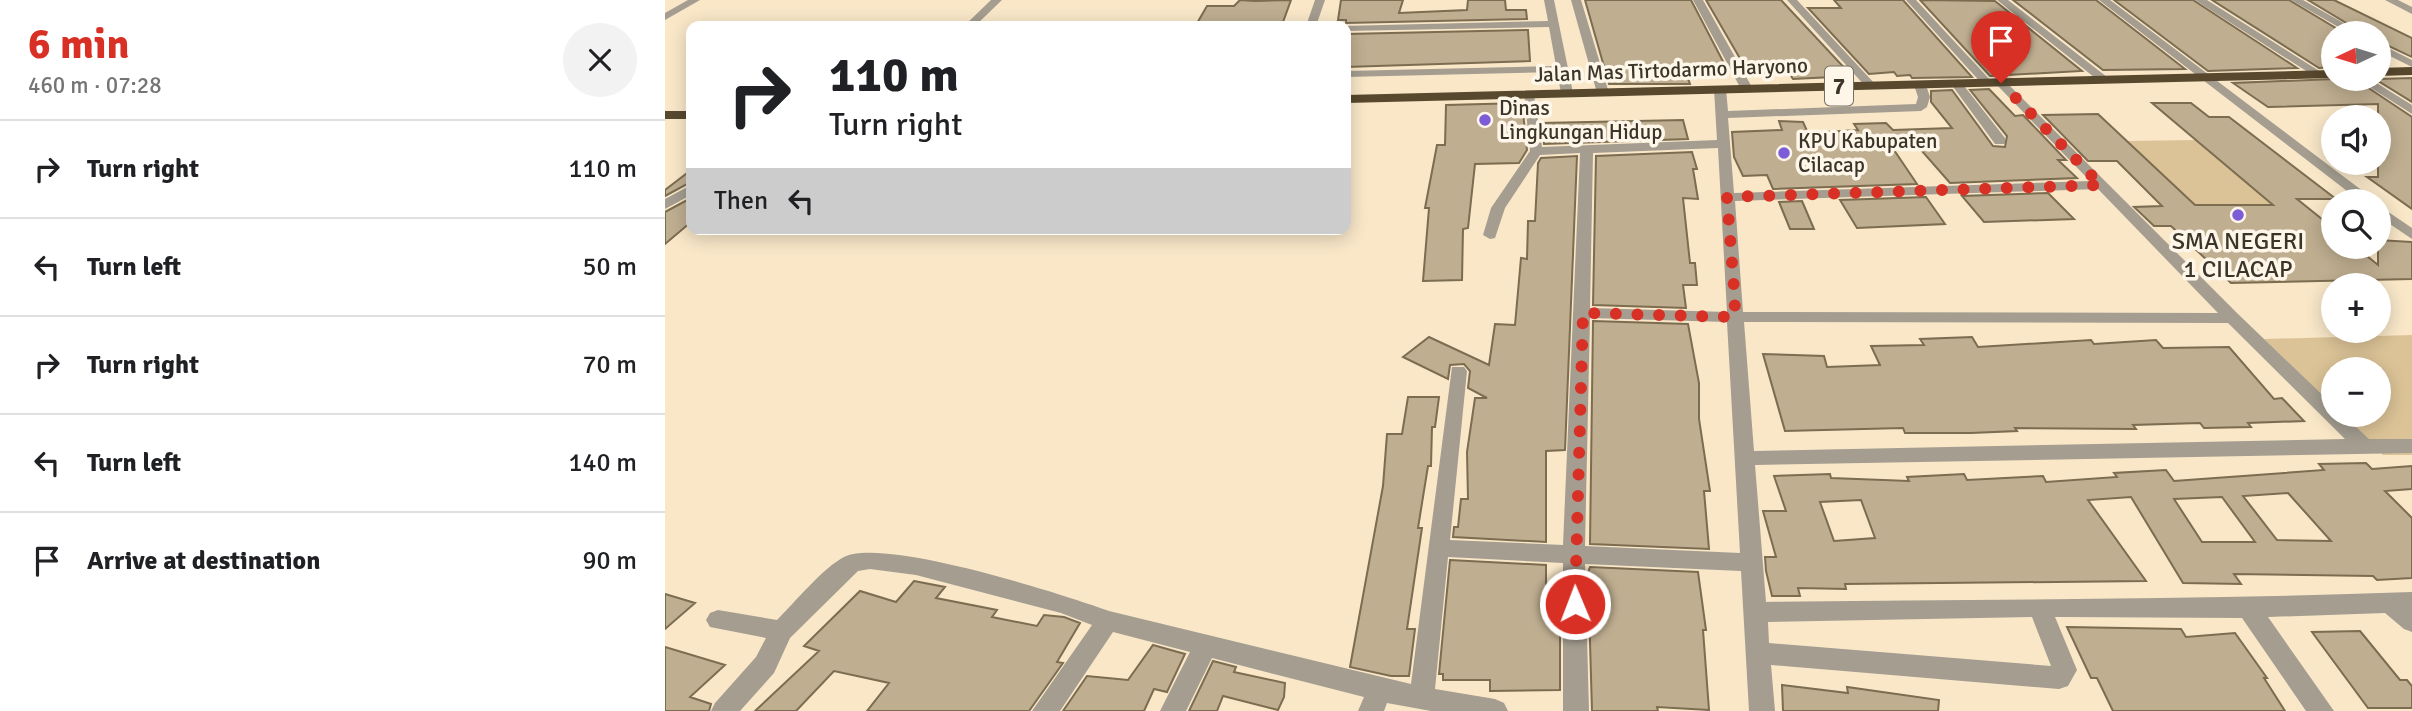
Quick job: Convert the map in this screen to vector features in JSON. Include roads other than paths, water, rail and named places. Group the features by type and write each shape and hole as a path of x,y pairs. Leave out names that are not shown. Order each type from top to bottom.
{"highway":[{"path":"2391,72 2412,71"},
{"name":"Jalan Mas Tirtodarmo Haryono","path":"1351,99 2321,74"},
{"path":"665,115 686,115"}],"street":[{"path":"665,8 679,0"},
{"path":"665,17 695,0"},
{"path":"974,21 997,0"},
{"path":"1313,21 1320,0"},
{"path":"1549,0 1567,93"},
{"path":"1576,0 1603,93"},
{"path":"1698,0 1747,89"},
{"path":"1792,0 1871,86"},
{"path":"1912,0 2364,446"},
{"path":"2002,0 2103,79"},
{"path":"2104,0 2352,189"},
{"path":"2200,0 2321,72"},
{"path":"2296,0 2334,21"},
{"path":"2389,0 2412,11"},
{"path":"1351,27 1553,24"},
{"path":"2391,53 2412,64"},
{"path":"1351,74 1562,69"},
{"path":"1957,84 2000,141"},
{"path":"1722,115 1921,107 1924,97 1920,85"},
{"path":"1720,89 1762,711"},
{"path":"2382,91 2412,110"},
{"path":"1490,235 1498,208 1536,151 1528,94"},
{"path":"1536,151 1723,144"},
{"path":"1576,711 1574,554 1587,149"},
{"path":"1727,197 2101,185"},
{"path":"665,205 686,192"},
{"path":"2391,219 2412,234"},
{"path":"1583,313 1734,317 2232,318"},
{"path":"1423,696 1458,371"},
{"path":"1745,458 2412,446"},
{"path":"1439,548 1752,564"},
{"path":"724,711 765,665 782,631 845,568 853,563 870,560 916,566 1063,604 1108,621 1206,646 1375,700 1423,696 1495,711"},
{"path":"1756,612 2248,608 2401,603 2412,622"},
{"path":"1759,653 2059,678 2065,670 2040,608"},
{"path":"2248,608 2321,711"},
{"path":"718,620 782,631"},
{"path":"1045,711 1108,621"},
{"path":"1174,711 1206,646"}],"place":[{"name":"Dinas Lingkungan Hidup","path":"1485,120"},
{"name":"KPU Kabupaten Cilacap","path":"1784,153"},
{"name":"SMA NEGERI 1 CILACAP","path":"2238,215"}]}
